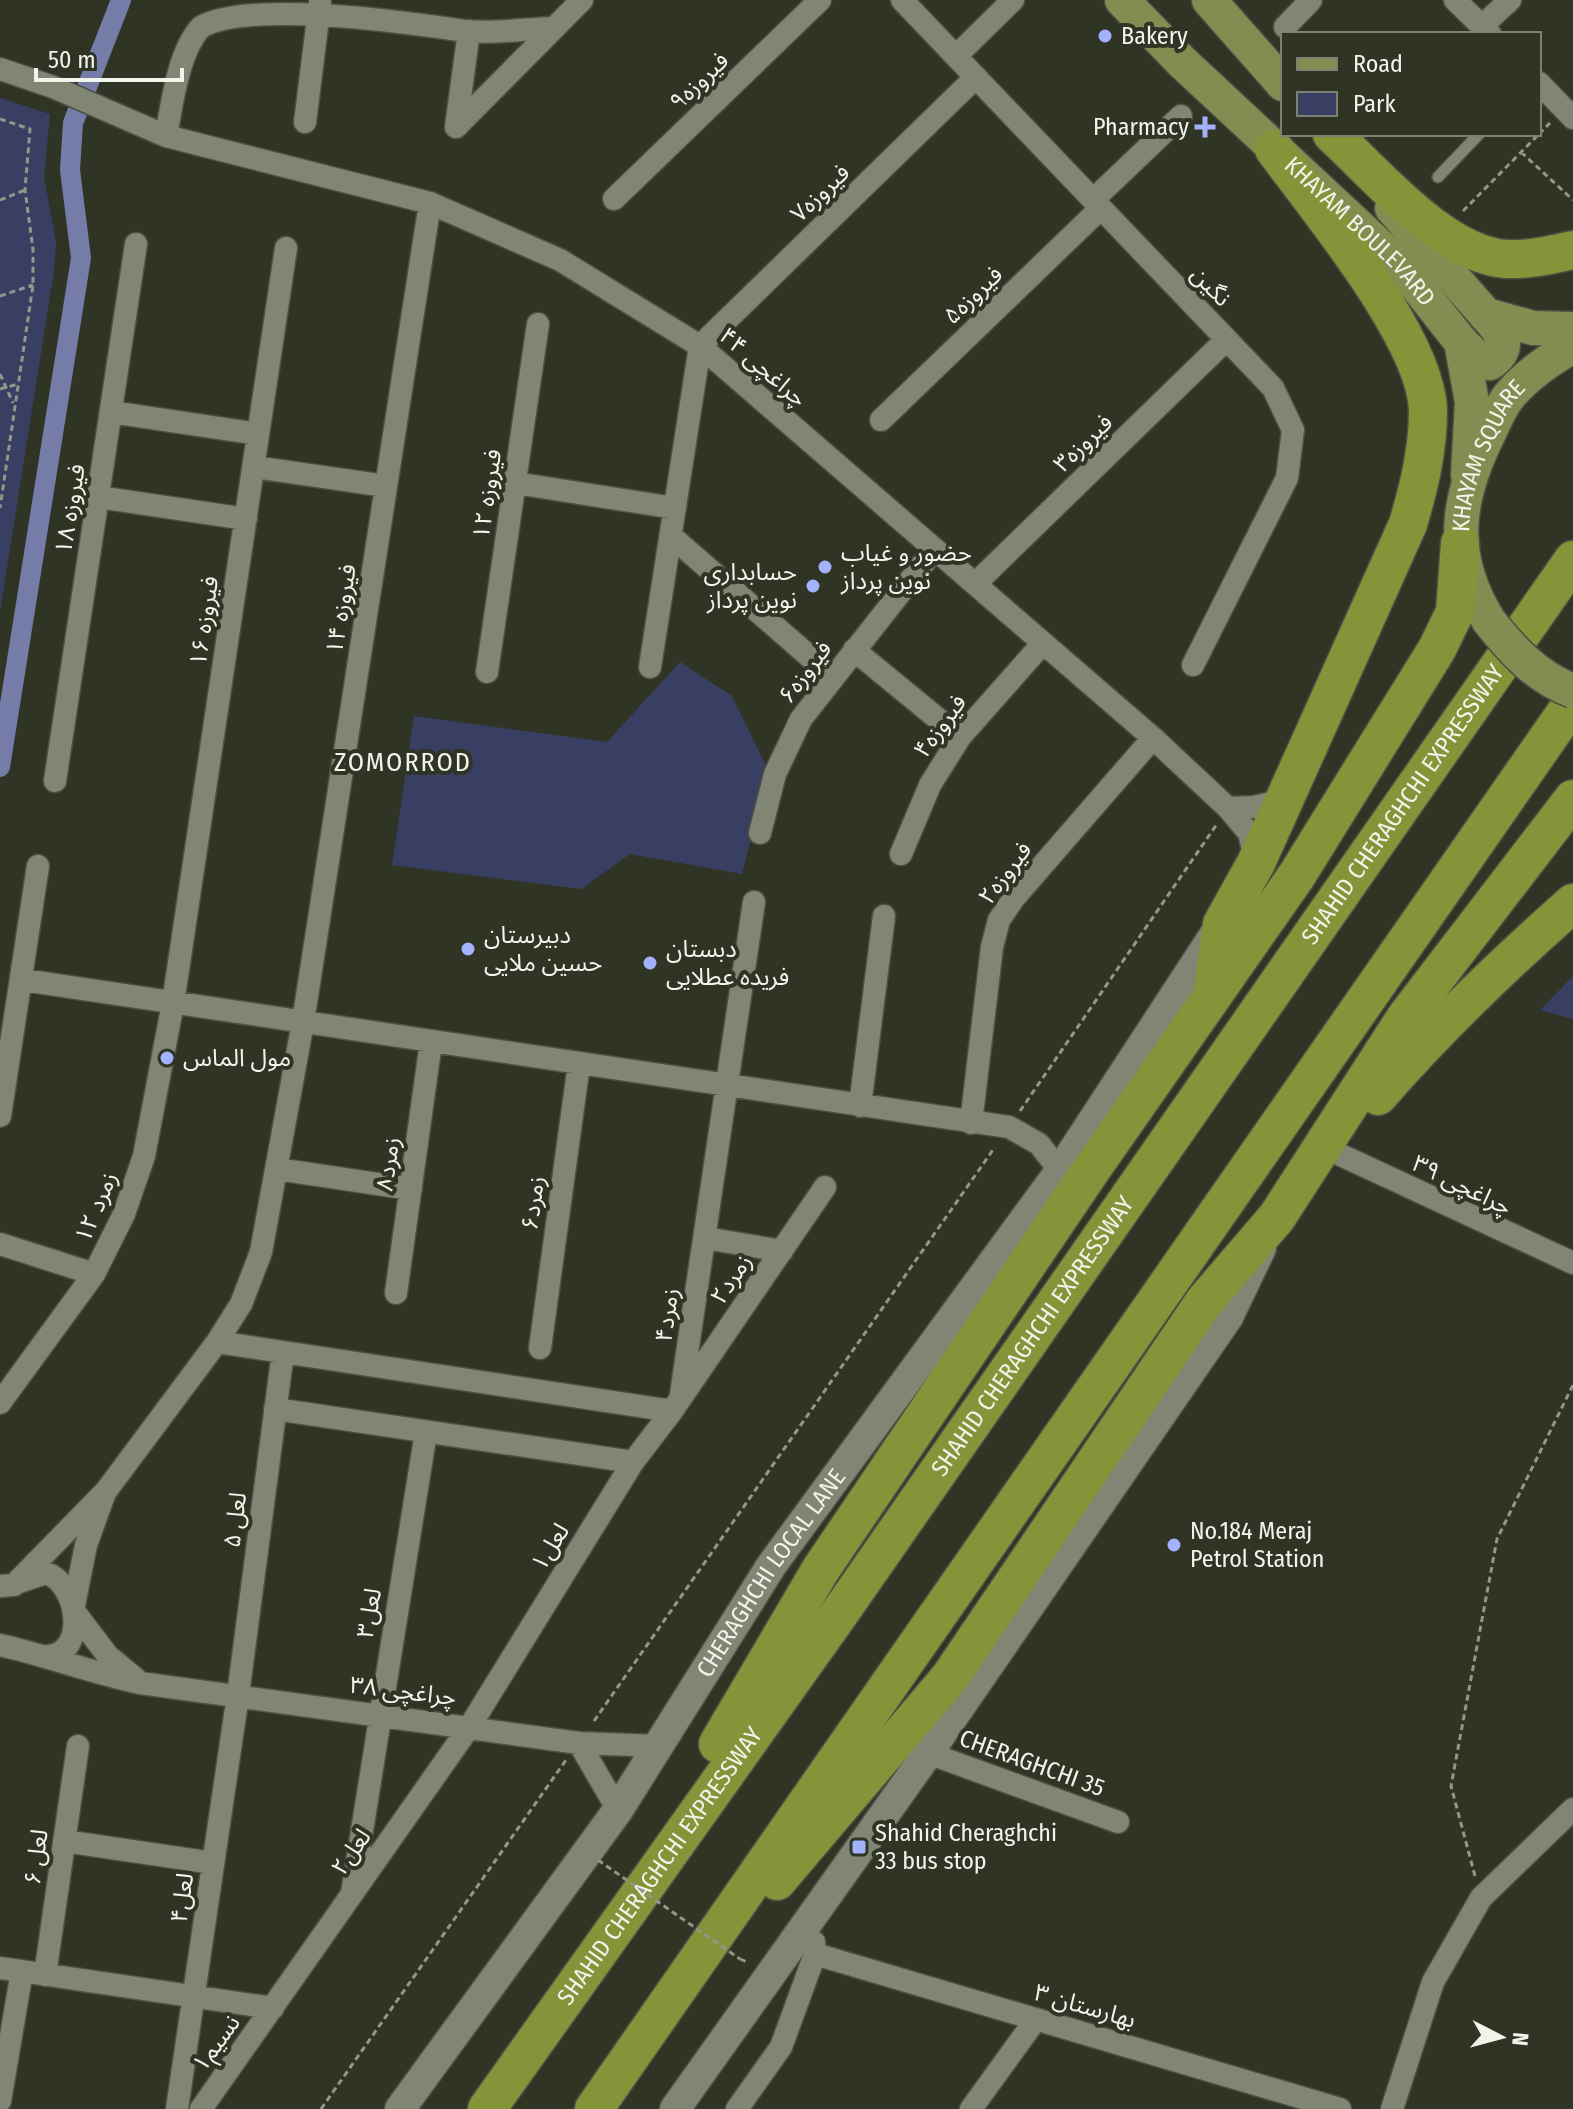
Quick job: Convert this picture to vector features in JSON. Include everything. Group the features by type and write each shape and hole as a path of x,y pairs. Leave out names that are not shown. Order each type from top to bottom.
{"highway":[{"path":"1331,136 1440,233 1470,250 1503,259 1534,258 1573,250"},
{"path":"1212,996 1222,924 1256,863 1408,524 1423,476 1428,407 1410,348 1370,280 1274,149"},
{"path":"601,1945 821,1569 1167,1060 1297,875 1437,649 1455,612 1460,543"},
{"name":"SHAHID CHERAGHCHI EXPRESSWAY","path":"487,2109 848,1601 1573,560"},
{"path":"594,2109 1573,702"},
{"path":"682,1983 806,1850 950,1677 1204,1302 1277,1217 1406,1017 1573,799"},
{"path":"1297,1184 1425,1042 1511,957 1573,903"}],"main road":[{"name":"KHAYAM BOULEVARD","path":"1122,0 1274,149 1400,265 1461,342 1476,357 1490,363 1498,357 1504,339 1501,331 1331,136"},
{"path":"1209,0 1281,82"},
{"path":"1486,315 1533,328 1573,329"},
{"name":"KHAYAM BOULEVARD","path":"1461,342 1472,402 1468,475"},
{"name":"KHAYAM SQUARE","path":"1573,346 1538,367 1507,397 1468,475 1460,543 1474,598 1489,621 1513,651 1536,671 1573,691"},
{"path":"1104,1103 1222,924"},
{"name":"CHERAGHCHI LOCAL LANE","path":"400,2109 618,1810 771,1566 1060,1171 1104,1103 1167,1060"},
{"path":"675,2109 928,1753 1228,1317 1277,1217"}],"street":[{"path":"469,31 456,127 582,0"},
{"name":"فیروزه۹","path":"614,199 820,0"},
{"name":"نگین","path":"902,0 1273,388 1293,430 1287,478 1193,665"},
{"path":"956,56 1013,0"},
{"path":"1285,27 1311,0"},
{"path":"1455,0 1488,32 1510,0"},
{"path":"166,136 178,71 201,27 239,4 320,3 469,31 551,28"},
{"path":"305,122 320,3"},
{"name":"چراغچی ۴۴","path":"0,69 53,87 166,136 430,203 560,260 700,346 1153,738 1228,808 1249,833 1256,863"},
{"name":"فیروزه۷","path":"700,346 976,77"},
{"path":"1541,85 1573,118"},
{"name":"فیروزه۵","path":"881,420 1181,116"},
{"name":"فیروزه ۱۴","path":"106,1491 217,1342 241,1304 261,1252 303,1022 430,203"},
{"name":"فیروزه ۱۸","path":"55,781 136,244"},
{"name":"فیروزه ۱۶","path":"173,1003 286,248"},
{"name":"فیروزه ۱۲","path":"487,672 538,324"},
{"name":"فیروزه۳","path":"975,584 1226,340"},
{"path":"650,667 700,346"},
{"path":"111,412 258,434"},
{"path":"254,467 386,486"},
{"path":"515,483 675,508"},
{"path":"98,497 246,519"},
{"path":"671,536 833,677"},
{"name":"فیروزه۶","path":"760,833 775,774 801,719 926,560"},
{"name":"فیروزه۴","path":"901,854 930,785 960,737 1043,643"},
{"path":"854,650 960,737"},
{"name":"فیروزه۲","path":"971,1123 992,947 999,920 1014,898 1153,738"},
{"path":"1228,808 1254,807 1284,800"},
{"path":"0,1116 38,866"},
{"name":"زمرد۴","path":"676,1405 705,1238 754,902"},
{"path":"860,1106 884,916"},
{"path":"23,980 1009,1127 1039,1144 1060,1171"},
{"name":"زمرد ۱۲","path":"0,1403 94,1274 124,1214 144,1156 173,1003"},
{"name":"زمرد۸","path":"396,1293 431,1042"},
{"name":"زمرد۶","path":"540,1348 579,1064"},
{"name":"چراغچی ۳۹","path":"1330,1150 1573,1263"},
{"path":"277,1169 411,1189"},
{"name":"زمرد۲","path":"676,1405 825,1187"},
{"path":"705,1238 782,1251"},
{"path":"0,1244 94,1274"},
{"path":"217,1342 676,1405"},
{"name":"لعل ۵","path":"238,1695 283,1352"},
{"name":"لعل۱","path":"470,1726 633,1462 676,1405"},
{"path":"275,1409 633,1462"},
{"name":"لعل۳","path":"351,1897 378,1714 426,1432"},
{"path":"5,1588 106,1491"},
{"path":"49,1656 61,1654 70,1646 73,1610 86,1545 106,1491"},
{"path":"5,1588 36,1574 55,1576 69,1590 73,1610 108,1656 140,1683"},
{"name":"چراغچی ۳۸","path":"0,1645 49,1656 90,1673 140,1683 579,1743 660,1746"},
{"name":"لعل۴","path":"177,2109 238,1695"},
{"name":"لعل۲","path":"273,2008 470,1726"},
{"path":"579,1743 618,1810"},
{"name":"لعل ۶","path":"45,1975 78,1746"},
{"name":"CHERAGHCHI 35","path":"928,1753 1118,1822"},
{"path":"1392,2109 1433,1982 1481,1898 1573,1809"},
{"path":"64,1841 213,1863"},
{"path":"737,2109 781,2047 815,1954 812,1914"},
{"name":"بهارستان ۳","path":"815,1954 1340,2109"},
{"path":"0,2101 11,1970 273,2008"},
{"name":"نسیم۱","path":"201,2109 273,2008"},
{"path":"971,2109 1036,2019"}],"lane":[{"path":"1438,177 1477,136"}],"path":[{"path":"0,119 30,129 25,190 33,249 33,285 0,508"},
{"path":"1440,233 1537,136"},
{"path":"1521,152 1573,200"},
{"path":"0,200 25,190"},
{"path":"0,296 33,285"},
{"path":"0,374 3,388 14,406"},
{"path":"3,388 18,384"},
{"path":"321,2109 1009,1127 1228,808"},
{"path":"1481,1898 1451,1786 1497,1539 1573,1385"},
{"path":"598,1860 740,1959"}],"green space":[{"path":"0,98 50,114 44,177 56,242 0,612"},
{"path":"680,662 732,696 768,770 742,874 630,854 581,889 392,865 414,716 607,742"},
{"path":"1573,976 1573,1019 1540,1010"}],"waterway":[{"path":"0,767 81,258 70,170 73,123 121,0"}],"place":[{"name":"Bakery","path":"1105,36"},
{"name":"Pharmacy","path":"1205,127"},
{"name":"حضور و غیاب نوین پرداز","path":"825,567"},
{"name":"حسابداری نوین پرداز","path":"813,586"},
{"name":"دبیرستان حسین ملایی","path":"468,949"},
{"name":"دبستان فریده عطلایی","path":"650,963"},
{"name":"مول الماس","path":"167,1058"},
{"name":"No.184 Meraj Petrol Station","path":"1174,1545"},
{"name":"Shahid Cheraghchi 33 bus stop","path":"859,1847"}],"district":[{"name":"ZOMORROD","path":"403,762"}]}
